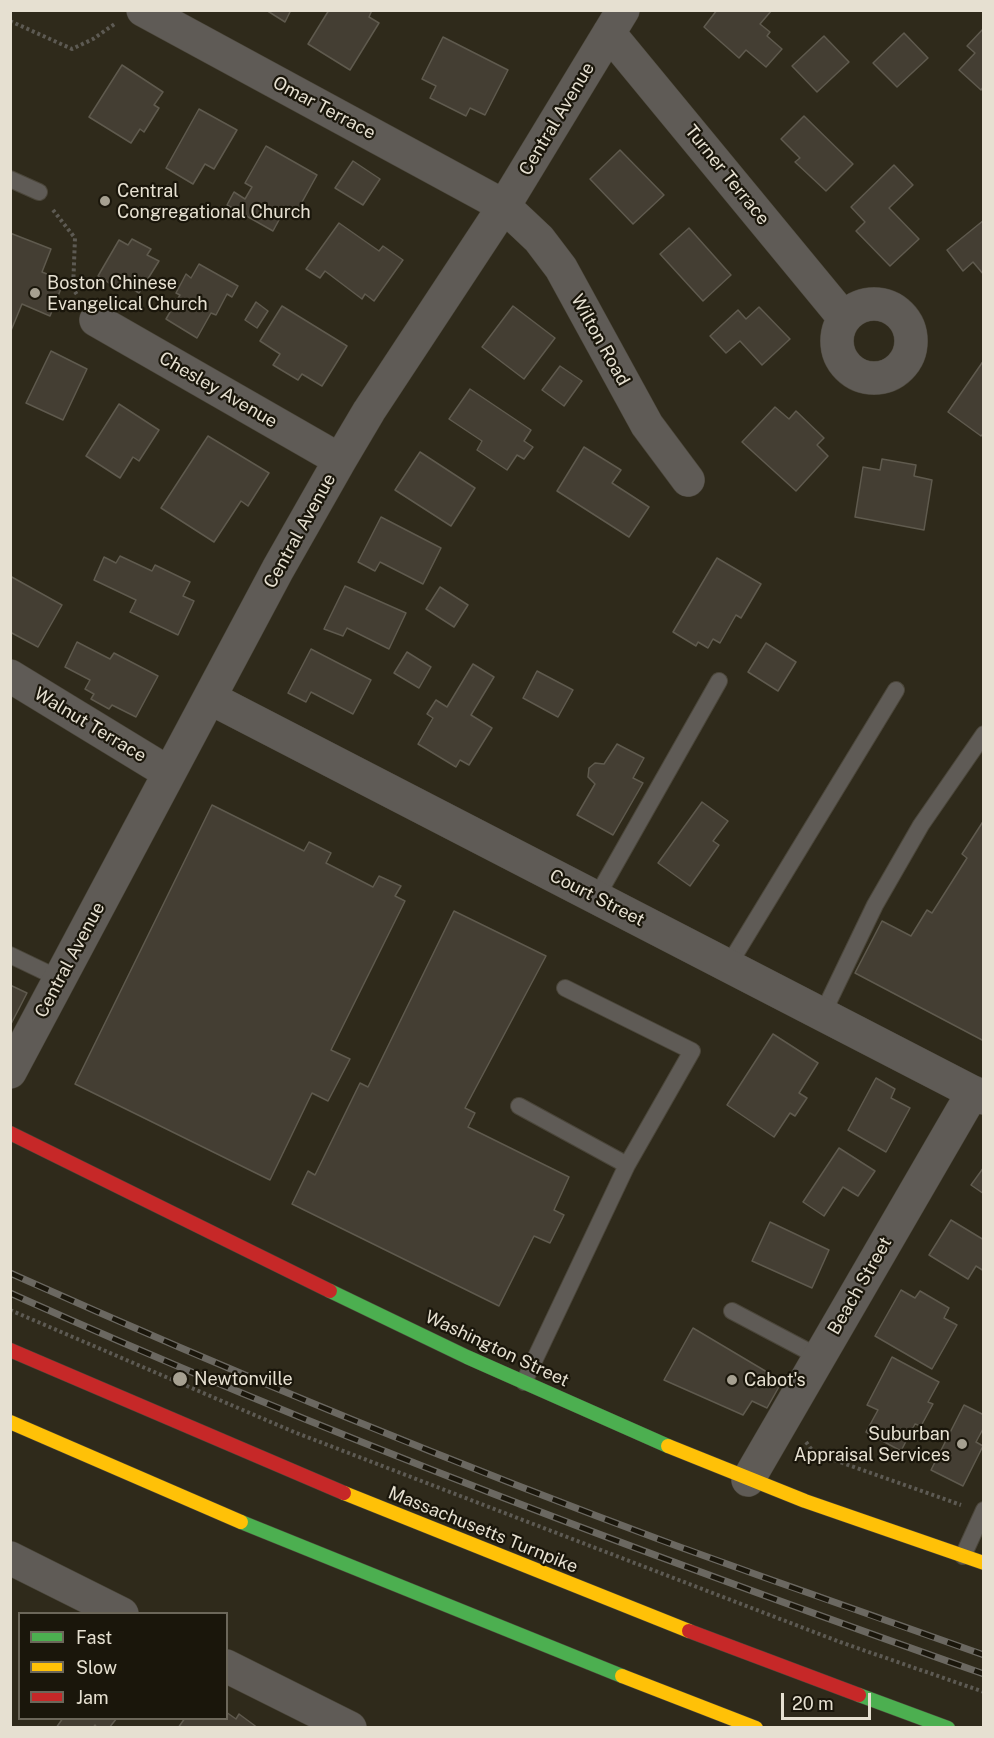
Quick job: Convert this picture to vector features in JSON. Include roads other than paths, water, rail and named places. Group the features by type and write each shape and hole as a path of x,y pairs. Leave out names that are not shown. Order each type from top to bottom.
{"main road":[{"name":"Washington Street","path":"10,1133 313,1282 616,1424 748,1480 984,1563"},
{"name":"Massachusetts Turnpike","path":"10,1350 174,1422 402,1517 693,1632 948,1728"},
{"path":"10,1422 327,1558 756,1728"}],"street":[{"name":"Omar Terrace","path":"130,16 504,206"},
{"name":"Central Avenue","path":"10,1072 278,569 340,459 504,206 614,18"},
{"name":"Turner Terrace","path":"614,18 844,318"},
{"name":"Wilton Road","path":"504,206 539,239 561,268 647,425 688,480"},
{"name":"Chesley Avenue","path":"96,320 340,459"},
{"name":"Walnut Terrace","path":"10,676 169,773"},
{"name":"Court Street","path":"210,698 978,1095"},
{"name":"Beach Street","path":"748,1480 819,1357 978,1095"},
{"path":"10,1558 118,1612"},
{"path":"228,1667 350,1728"}],"lane":[{"path":"10,179 39,192"},
{"path":"596,897 719,681"},
{"path":"728,966 897,690"},
{"path":"822,1015 880,895 921,825 984,734"},
{"path":"10,955 60,979"},
{"path":"524,1382 627,1165 692,1051 565,988"},
{"path":"519,1106 627,1165"},
{"path":"732,1311 819,1357"},
{"path":"963,1556 976,1509"}],"railway":[{"path":"10,1273 258,1381 509,1482 677,1546 984,1655"},
{"path":"10,1293 250,1397 493,1494 738,1586 984,1674"}],"place":[{"name":"Central Congregational Church","path":"105,201"},
{"name":"Boston Chinese Evangelical Church","path":"35,293"},
{"name":"Newtonville","path":"180,1379"},
{"name":"Cabot's","path":"732,1380"},
{"name":"Suburban Appraisal Services","path":"962,1444"}]}
